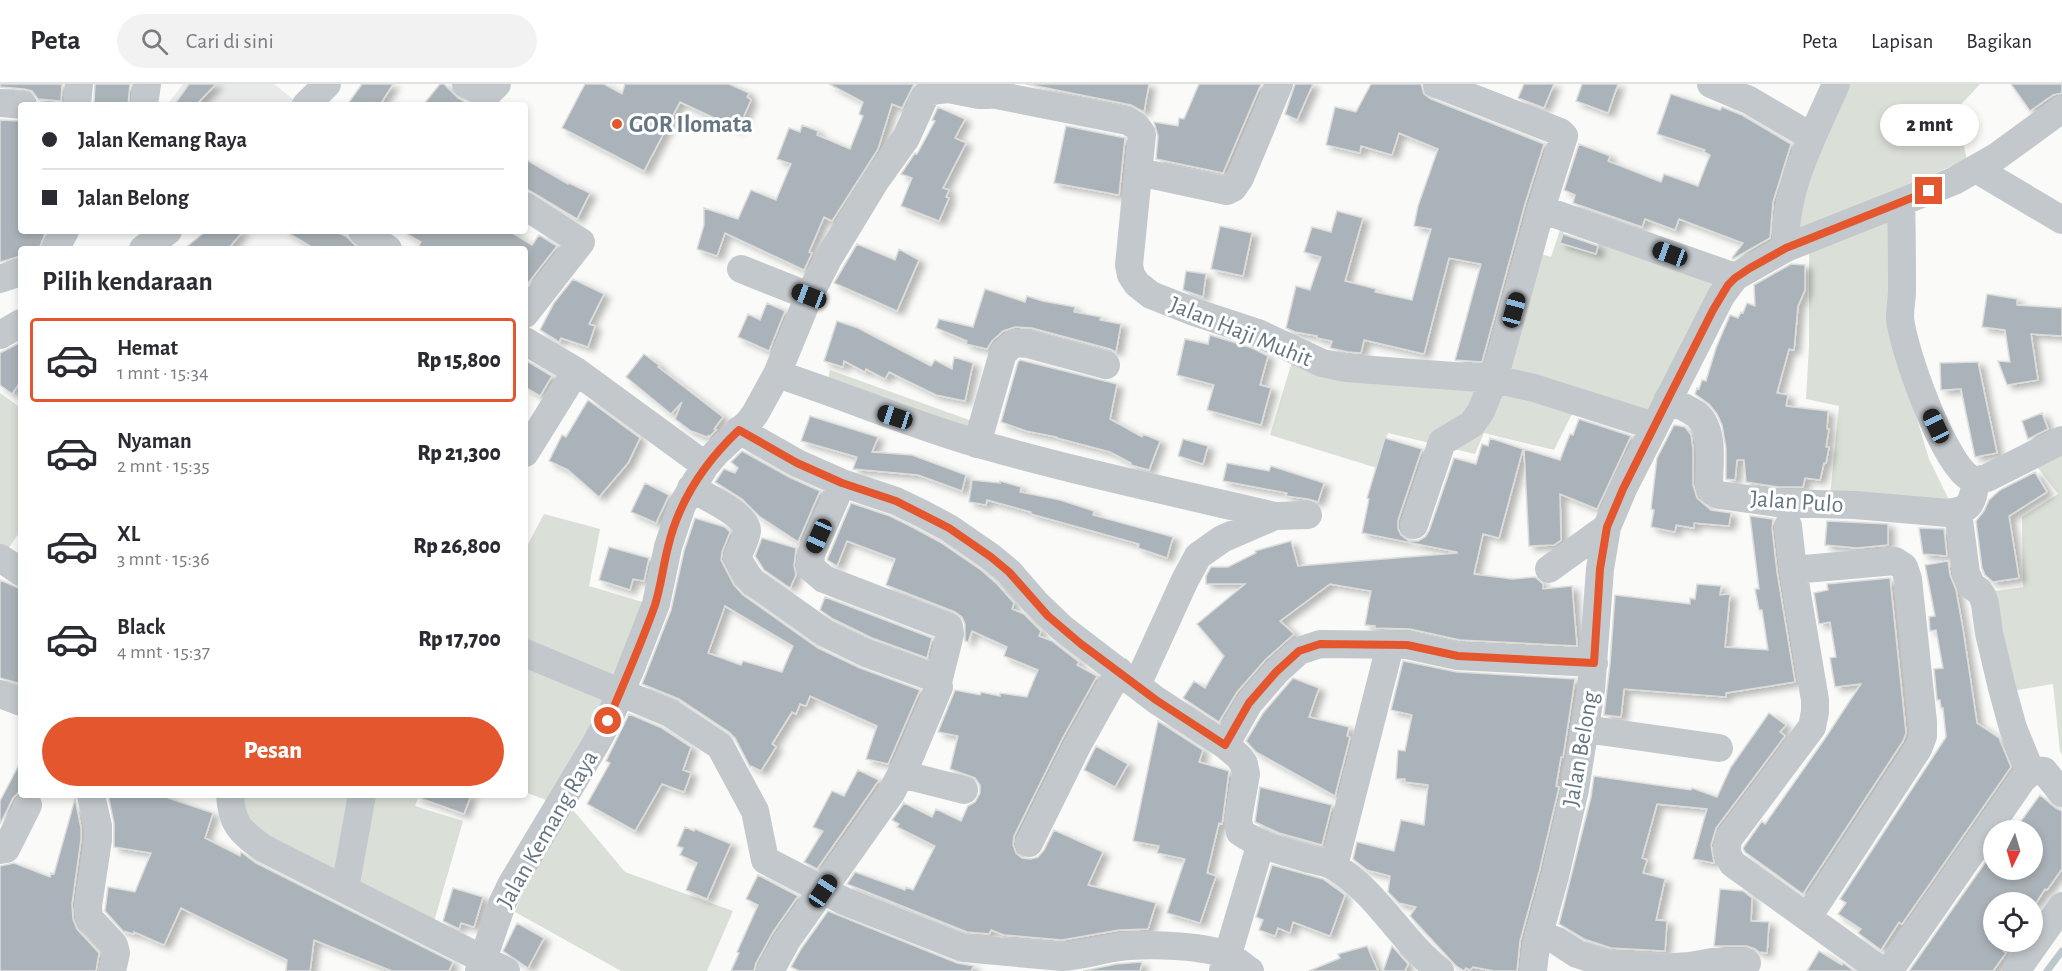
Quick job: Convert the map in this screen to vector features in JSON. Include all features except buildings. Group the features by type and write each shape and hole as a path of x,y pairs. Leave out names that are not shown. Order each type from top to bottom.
{"street":[{"path":"77,102 78,84"},
{"path":"144,102 147,84"},
{"path":"309,102 327,84"},
{"path":"466,84 480,91 490,92 497,84"},
{"path":"1139,172 1217,190 1227,191 1233,188 1240,177 1279,84"},
{"path":"1414,525 1442,442 1472,424 1481,411 1494,379 1541,208 1564,136 1437,84"},
{"path":"1711,84 1749,100 1812,137"},
{"path":"1786,248 1785,233 1790,196 1812,137 1836,84"},
{"name":"Jalan Kemang Raya","path":"489,967 502,904 511,885 595,745 631,668 656,604 674,526 696,476 754,414 777,374 809,296 842,234 906,138 925,96 944,86 979,95 995,89"},
{"name":"Jalan Haji Muhit","path":"995,89 1128,121 1136,126 1142,134 1129,265 1131,275 1137,284 1150,295 1258,333 1322,363 1346,368 1494,379 1534,388 1654,426"},
{"path":"0,103 18,105"},
{"name":"Jalan Belong","path":"1533,971 1533,957 1568,821 1585,729 1594,663 1600,569 1607,527 1654,426 1728,285 1735,278 1786,248 1954,181 1996,157 2062,109"},
{"path":"1976,169 2062,220"},
{"path":"1901,203 1903,240 1900,315 1905,346 1926,403 1948,452 1962,471 1976,481 1987,478 2062,440"},
{"path":"528,208 581,242 528,310"},
{"path":"1541,208 1735,278"},
{"path":"147,246 164,234"},
{"path":"366,234 384,246"},
{"path":"741,269 809,296"},
{"path":"0,279 18,273"},
{"path":"0,335 18,325"},
{"path":"528,343 576,371 744,521 747,533 737,558 753,582 825,633 866,653 935,678 938,682"},
{"path":"977,444 1003,354 1014,343 1028,344 1106,365"},
{"path":"528,448 576,371"},
{"path":"777,374 874,410 977,444 1086,473 1275,516 1308,515"},
{"name":"Jalan Pulo","path":"1668,399 1697,415 1703,422 1708,437 1710,485 1712,491 1719,495 1778,503 1855,505 1958,512"},
{"path":"739,430 797,463 842,483 896,501 949,528 997,562 1055,622 1180,716 1225,745 1239,758 1244,764 1245,774 1238,819 1240,832 1261,843 1334,866 1353,880 1417,951 1440,971"},
{"path":"1976,481 1973,500 1958,512 1966,573 1972,586 1983,597 2002,688 2013,728 2031,772"},
{"path":"770,971 787,940 891,793 937,696 938,682 950,634 949,627 824,579 810,567 811,554 842,483"},
{"path":"1029,843 1077,746 1128,678 1198,556 1222,539 1275,516"},
{"path":"1788,526 1815,712 1812,727 1730,838 1726,845 1728,856 1733,864 1882,971"},
{"path":"1549,569 1607,527"},
{"path":"1793,570 1895,561 1904,567 1908,579 1923,722 1923,736 1918,749 1808,917"},
{"path":"1225,745 1249,703 1276,672 1299,651 1320,644 1407,645 1458,656 1594,663"},
{"path":"1334,866 1390,646"},
{"path":"528,654 670,713 720,746 755,811 765,860 823,891 963,948 1076,957 1130,946 1162,946 1191,948 1234,966 1261,843"},
{"path":"0,694 18,701"},
{"path":"1585,729 1719,748"},
{"path":"1889,971 2022,780 2031,772 2044,771 2062,794"},
{"path":"901,774 964,790"},
{"path":"92,798 99,826 88,906 89,918 114,945 116,953 112,971"},
{"path":"230,798 233,818 239,830 263,848 345,888 489,967"},
{"path":"345,888 361,798"},
{"path":"0,850 6,849 28,805"},
{"path":"2016,971 2062,906"},
{"path":"1539,934 1557,941 1577,954 1608,964 1659,968 1712,962 1747,963"}],"shaded area":[{"path":"183,84 188,84 203,98 216,84 274,84 294,102 203,102 186,89 176,102 169,102"},
{"path":"1850,84 1980,84 1956,110 1967,160 1796,230 1808,177"},
{"path":"1541,209 1735,277 1654,426 1494,379","holes":["1567,221 1602,232 1595,254 1560,244","1540,224 1560,230 1551,257 1532,251"]},
{"path":"1894,214 1889,326 1929,459 1951,504 1830,496 1839,406 1806,399 1809,346 1809,248"},
{"path":"1293,358 1463,382 1576,406 1554,450 1484,433 1475,454 1388,433 1377,468 1270,435"},
{"path":"830,370 972,421 967,434 827,384"},
{"path":"0,393 18,406 18,534 6,552 0,548"},
{"path":"2062,453 2062,755 2053,684 2012,691 1989,592 2023,587 2022,517 2058,494 2035,464"},
{"path":"544,514 600,529 589,586 649,604 610,679 528,649 528,544"},
{"path":"528,665 620,691 559,805 528,793"},
{"path":"232,798 418,798 415,806 463,821 431,932 263,848"},
{"path":"573,810 625,872 733,911 707,971 621,971 515,912 529,878"}],"waterway":[{"path":"2047,971 2062,951"}],"place":[{"name":"GOR Ilomata","path":"617,124"}],"route":[{"path":"608,721 656,604 668,547 682,505 705,466 739,430 797,463 842,483 896,501 949,528 1009,572 1048,616 1081,644 1156,700 1225,745 1249,703 1291,657 1309,646 1339,643 1407,645 1458,656 1594,663 1600,569 1607,527 1623,489 1713,310 1728,285 1750,268 1786,248 1929,191"}]}
